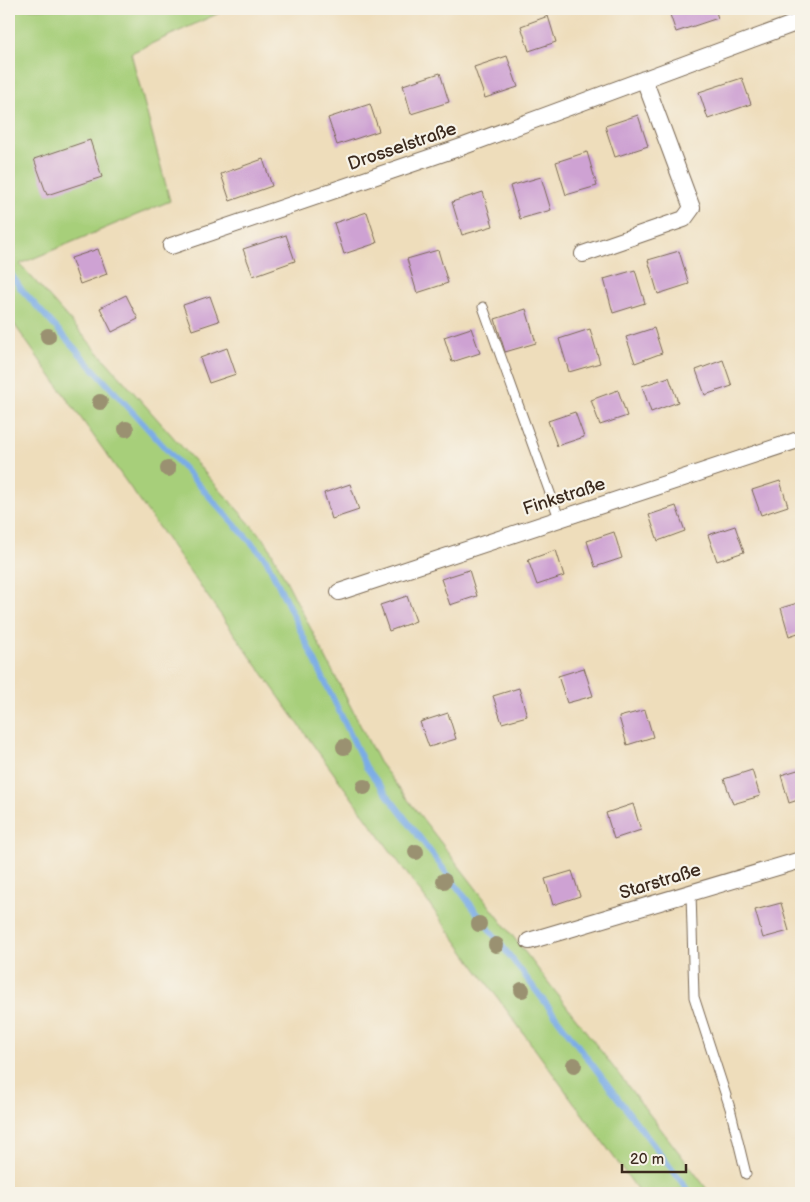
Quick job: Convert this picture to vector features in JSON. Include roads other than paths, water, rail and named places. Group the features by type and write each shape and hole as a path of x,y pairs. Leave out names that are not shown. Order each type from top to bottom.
{"street":[{"name":"Drosselstraße","path":"171,246 464,146 801,21"},
{"path":"583,254 684,219 692,208 644,79"},
{"name":"Finkstraße","path":"339,592 801,439"},
{"name":"Starstraße","path":"529,941 801,860"}],"lane":[{"path":"483,307 559,518"},
{"path":"690,893 694,997 730,1108 746,1174"}],"waterway":[{"path":"9,271 21,289 266,559 366,767 690,1193"}]}
